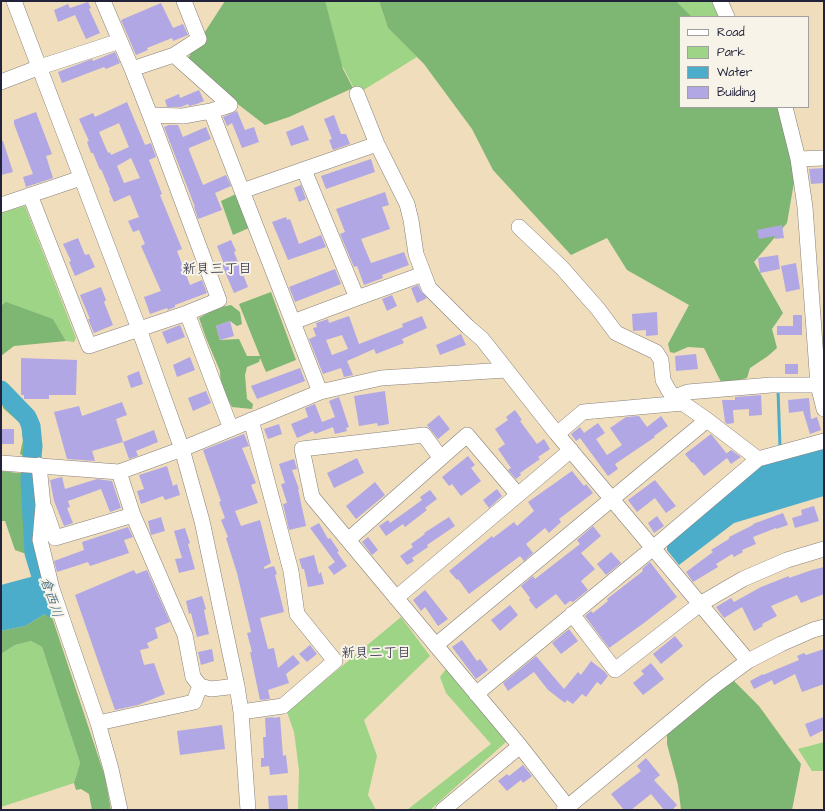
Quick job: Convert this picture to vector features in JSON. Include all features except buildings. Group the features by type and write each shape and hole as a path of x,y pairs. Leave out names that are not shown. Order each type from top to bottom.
{"street":[{"path":"14,1 139,329 182,449 202,521 238,686 248,810"},
{"path":"30,195 89,346 187,313 219,300 150,115 103,1"},
{"path":"132,69 174,55 199,39 184,1"},
{"path":"720,1 727,16"},
{"path":"1,82 40,67 120,41"},
{"path":"150,115 183,116 211,111 230,105 174,55"},
{"path":"357,94 377,144 408,208 416,254 430,288 468,327 482,339 557,434 748,661"},
{"path":"785,108 798,159 817,278 818,385 824,409"},
{"path":"211,111 320,392"},
{"path":"242,191 377,144"},
{"path":"798,159 824,158"},
{"path":"304,170 357,298"},
{"path":"1,205 81,178"},
{"path":"519,227 562,268 598,309 616,333 656,352 661,360 663,380 669,391 758,459"},
{"path":"293,322 423,274"},
{"path":"187,313 231,429"},
{"path":"1,463 119,472 182,449 320,392 381,378 506,370"},
{"path":"557,434 582,412 679,400 688,392 771,384 818,385"},
{"path":"241,712 283,706 335,661 297,614 291,571 251,420"},
{"path":"436,645 707,420"},
{"path":"440,458 424,435 302,449 312,497 520,746 567,809 709,690 748,661 781,644 813,630 824,627"},
{"path":"348,540 467,435 518,495"},
{"path":"476,694 758,459 824,441"},
{"path":"396,598 571,450"},
{"path":"38,465 43,505 40,540 52,589 98,723 111,769 120,810"},
{"path":"119,472 133,515 185,635 193,677 200,686 211,690 238,686"},
{"path":"43,505 55,538 133,515"},
{"path":"572,614 615,670 700,604 743,579 787,560 824,549"},
{"path":"98,723 194,702 200,686"},
{"path":"443,810 520,746"}],"green space":[{"path":"225,1 325,1 343,69 353,88 289,117 265,125 226,95 188,58"},
{"path":"324,1 379,1 388,28 417,57 357,94 331,44"},
{"path":"379,1 676,1 691,16 679,16 679,108 780,108 798,159 787,223 754,262 783,313 772,329 777,348 750,368 747,378 721,382 704,348 688,347 674,353 670,352 668,344 689,305 627,270 607,238 571,255 493,170 472,129 424,64 388,28"},
{"path":"676,1 716,1 722,16 691,16"},
{"path":"236,194 249,228 233,235 221,201"},
{"path":"25,206 76,338 74,342 66,341 53,319 1,306 1,213"},
{"path":"271,292 296,360 266,372 260,358 259,362 247,367 245,375 247,399 253,404 252,409 232,407 221,387 220,371 199,318 217,308 231,305 240,312 242,324 237,326 230,321 216,326 220,340 239,339 247,356 260,356 239,304"},
{"path":"6,302 53,319 66,341 14,346 1,356 1,306"},
{"path":"5,394 18,401 31,426 32,440 25,457 20,454 23,440 21,424 3,408 2,401"},
{"path":"1,471 27,474 32,556 15,550 5,521 1,521"},
{"path":"50,611 105,777 111,810 92,810 89,794 81,789 76,790 74,783 80,763 42,647 31,641 15,645 1,654 1,631 25,626"},
{"path":"401,617 430,656 364,720 377,756 368,795 376,810 298,810 299,770 294,732 287,712"},
{"path":"31,641 42,647 80,763 74,783 1,807 1,654 15,645"},
{"path":"446,669 507,741 430,810 407,810 491,744 446,693 440,677"},
{"path":"728,675 759,706 801,764 792,810 681,810 678,785 667,744 667,724"},
{"path":"824,742 824,771 812,771 798,749"}],"water":[{"path":"824,449 824,496 734,523 679,565 667,550 667,544 762,464"},
{"path":"38,575 50,611 25,626 1,631 1,585"}],"waterway":[{"name":"倉西川","path":"1,390 27,417 31,426 33,446 30,479 34,553 52,608"},
{"path":"778,390 780,447"}],"district":[{"name":"新貝三丁目","path":"217,270"},
{"name":"新貝二丁目","path":"376,654"}]}
